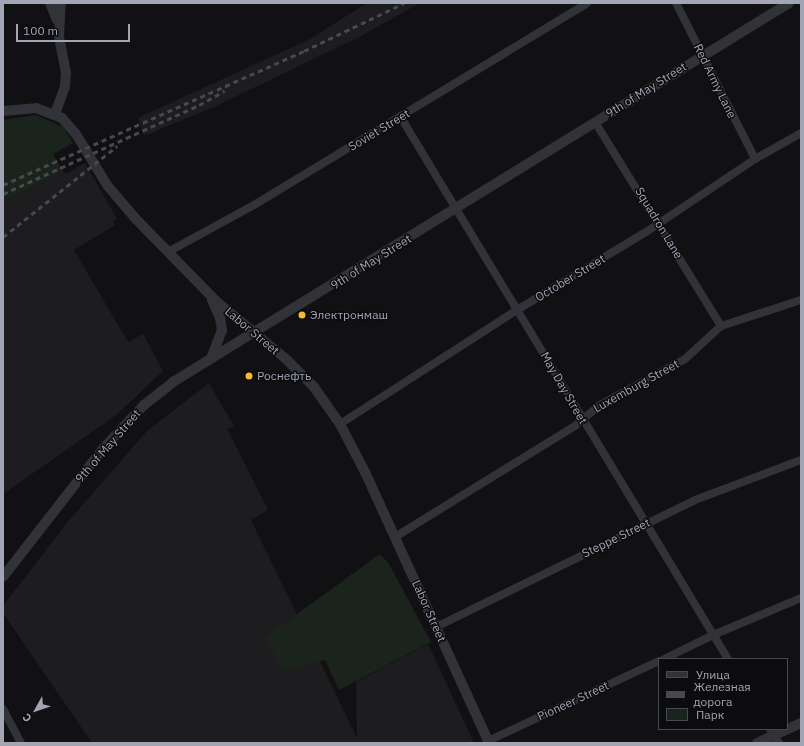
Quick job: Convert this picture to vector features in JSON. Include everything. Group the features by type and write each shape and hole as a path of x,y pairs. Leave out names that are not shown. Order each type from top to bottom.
{"street":[{"path":"3,111 28,108 44,109 55,114 65,87 66,73 58,26 50,3"},
{"path":"58,26 61,3"},
{"name":"Soviet Street","path":"168,252 254,205 587,3"},
{"name":"Red Army Lane","path":"676,3 701,56 755,159"},
{"name":"9th of May Street","path":"3,577 53,511 132,417 154,396 212,356 306,302 701,56 789,3"},
{"name":"Labor Street","path":"55,114 70,126 98,172 119,200 208,293 303,374 340,424 395,537 488,742"},
{"name":"May Day Street","path":"400,116 727,658"},
{"name":"Squadron Lane","path":"595,122 721,326"},
{"name":"October Street","path":"340,424 518,310 658,223 755,159 801,133"},
{"path":"208,293 220,318 222,330 212,356"},
{"name":"Luxemburg Street","path":"395,537 582,419 600,405 685,359 721,326 801,300"},
{"name":"Steppe Street","path":"436,627 646,524 717,491 801,460"},
{"path":"666,658 713,635 801,598"},
{"name":"Pioneer Street","path":"488,742 658,661"},
{"path":"3,709 22,743"},
{"path":"788,729 801,723"},
{"path":"757,743 786,730"}],"shaded area":[{"path":"367,3 420,3 359,37 216,106 144,136 138,118 310,39"},
{"path":"85,163 117,219 113,221 115,225 74,250 128,342 143,334 163,371 115,416 3,494 3,202 63,171 66,174"},
{"path":"209,383 234,426 227,429 268,510 251,520 357,738 356,682 428,644 474,743 92,743 3,613 3,606 66,524 146,432"}],"green space":[{"path":"36,115 63,127 73,143 53,154 63,171 3,202 3,120"},
{"path":"380,554 389,564 431,642 339,690 325,660 283,672 265,637"}],"railway":[{"path":"3,185 304,51 404,3"},
{"path":"3,194 199,105 224,91"},
{"path":"3,237 117,146"}],"place":[{"name":"Электронмаш","path":"302,315"},
{"name":"Роснефть","path":"249,376"}]}
